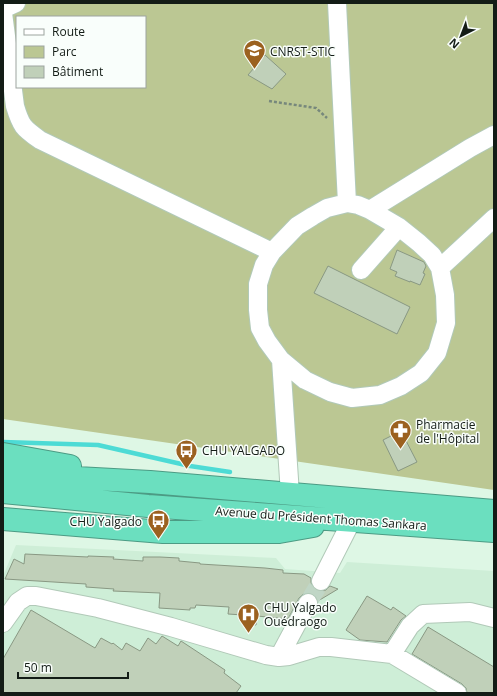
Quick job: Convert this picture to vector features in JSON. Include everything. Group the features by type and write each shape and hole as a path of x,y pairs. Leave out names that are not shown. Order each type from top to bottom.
{"highway":[{"path":"3,454 150,482"},
{"path":"3,474 150,482"},
{"name":"Avenue du Président Thomas Sankara","path":"150,482 494,511"},
{"path":"3,492 148,506"},
{"path":"3,503 148,506"},
{"name":"Avenue du Président Thomas Sankara","path":"148,506 494,531"},
{"path":"3,519 163,532 279,532 352,520"}],"lane":[{"path":"16,3 5,8 3,13 15,106 19,121 26,130 40,140 272,252"},
{"path":"337,3 347,203"},
{"path":"370,210 470,148 494,135"},
{"path":"347,203 358,205 370,210 399,227 432,255 440,268 445,295 446,323 437,353 421,373 401,386 380,395 352,398 330,392 305,380 281,360 267,341 260,328 258,284 264,265 272,252 297,226 327,208 347,203"},
{"path":"440,268 494,218"},
{"path":"361,270 399,227"},
{"path":"281,360 290,494"},
{"path":"321,580 352,520"},
{"path":"3,623 18,602 27,596 36,596 98,608 171,627 266,655 279,657 289,656 319,647 392,654 457,693"},
{"path":"279,657 308,603"},
{"path":"392,654 410,626 423,614 470,612 494,618"}],"path":[{"path":"269,101 316,108 343,130"}],"shaded area":[{"name":"CHU Yalgado Ouédraogo","path":"16,545 276,558 285,569 340,573 347,562 494,571 494,693 3,693 3,576"}],"green space":[{"path":"3,3 494,3 494,490 3,419"}],"building":[{"path":"265,55 286,74 272,89 248,75"},
{"path":"397,250 424,262 426,266 423,273 425,274 420,285 395,276 397,272 390,269"},
{"path":"328,266 410,307 397,334 314,293"},
{"name":"Pharmacie de l'Hôpital","path":"401,431 417,462 398,471 383,440"},
{"path":"25,554 114,557 113,559 143,561 143,557 179,558 179,561 200,564 265,568 283,570 283,573 304,574 311,578 312,586 317,590 326,590 330,586 338,589 318,601 317,597 313,594 303,594 299,598 288,619 257,616 256,625 242,624 243,615 228,614 229,607 196,605 195,608 190,608 190,610 159,608 160,593 113,591 114,589 86,587 86,584 5,579 14,559 24,564"},
{"path":"367,596 391,610 393,607 406,616 401,620 387,642 360,640 346,630"},
{"path":"31,610 95,648 101,638 112,644 113,643 122,650 126,643 140,651 148,638 156,644 162,636 178,646 181,641 225,670 224,673 241,686 236,693 3,693 3,659"},
{"path":"428,627 494,667 494,693 467,693 466,688 462,684 412,654"}],"waterway":[{"path":"3,442 98,445 190,466 230,472"}],"tunnel":[{"path":"308,603 321,581"}],"place":[{"name":"CNRST-STIC","path":"254,70"},
{"name":"Pharmacie de l'Hôpital","path":"400,450"},
{"name":"CHU YALGADO","path":"187,470"},
{"name":"CHU Yalgado","path":"158,540"},
{"name":"CHU Yalgado Ouédraogo","path":"248,634"}]}
